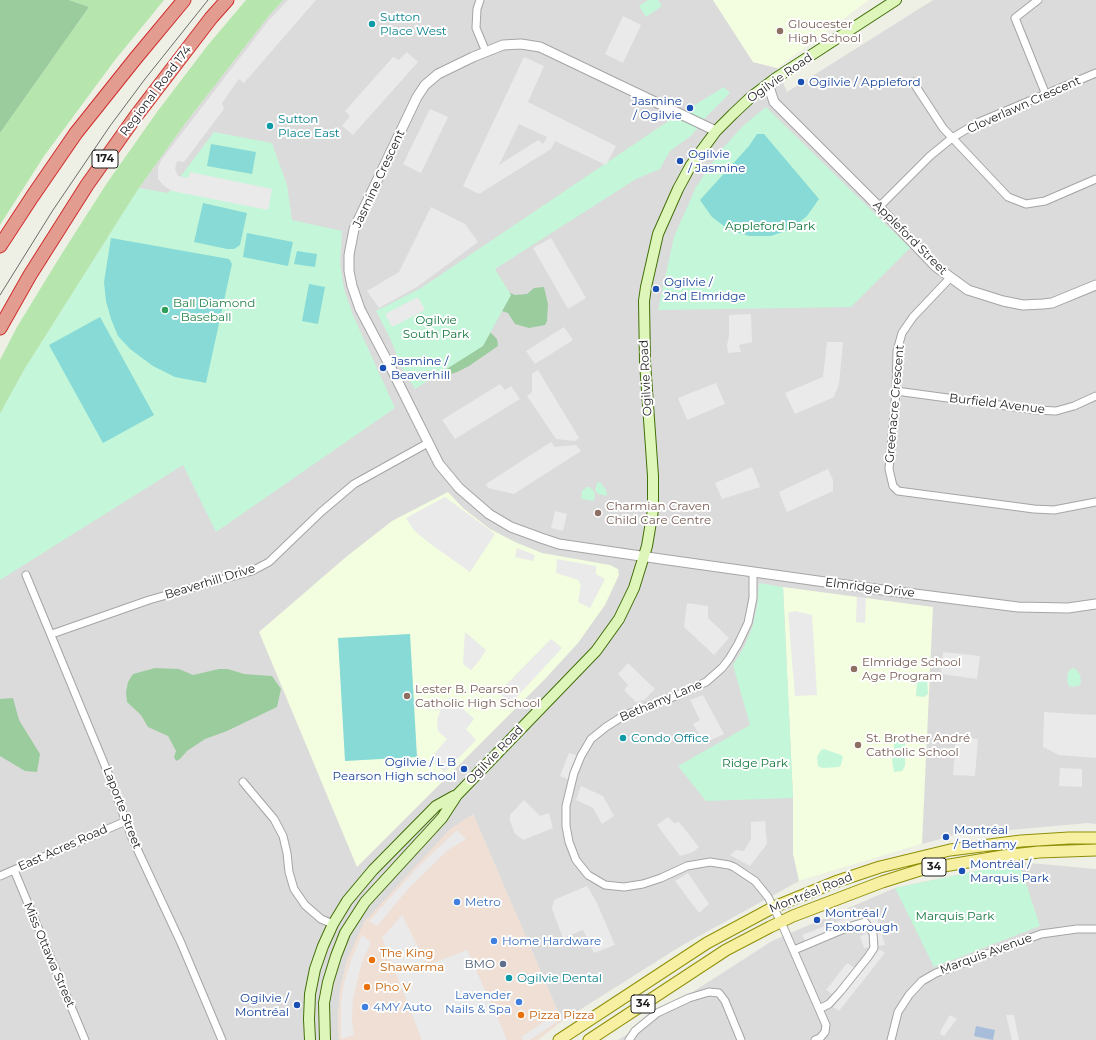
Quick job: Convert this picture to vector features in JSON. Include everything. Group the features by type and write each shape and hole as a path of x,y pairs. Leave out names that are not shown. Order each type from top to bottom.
{"highway":[{"path":"0,246 76,133 184,0"},
{"name":"Regional Road 174","path":"0,328 30,275 87,185 136,116 211,18 227,0"}],"main road":[{"name":"Ogilvie Road","path":"325,1040 324,1003 328,982 345,933 365,902 442,818 456,795 603,642 627,605 644,557 652,523 653,497 644,346 644,309 646,287 658,234 678,189 691,165 716,131 737,110 768,84 896,0"},
{"name":"Ogilvie Road","path":"310,1040 310,994 315,969 333,924 347,902 373,870 436,806 456,795"},
{"name":"Montréal Road","path":"559,1040 707,943 774,907 835,882 880,867 950,850 1021,841 1096,838"},
{"name":"Montréal Road","path":"589,1040 726,950 781,922 882,882 920,870 1017,854 1096,850"}],"street":[{"path":"480,0 477,9 476,28 486,52"},
{"path":"1038,0 1015,18 1046,95"},
{"name":"Jasmine Crescent","path":"644,557 559,544 511,527 489,514 459,488 439,464 360,309 349,272 351,241 356,223 417,97 425,85 438,74 503,45 521,44 540,47 716,131"},
{"name":"Cloverlawn Crescent","path":"879,207 930,156 952,138 977,123 1096,73"},
{"path":"913,82 943,128 952,138"},
{"name":"Appleford Street","path":"768,84 774,102 879,207 935,266 968,290 1003,302 1023,305 1052,303 1096,285"},
{"name":"Cloverlawn Crescent","path":"952,138 1008,197 1026,204 1044,201 1096,179"},
{"name":"Greenacre Crescent","path":"950,278 913,317 902,333 897,351 896,391 889,469 893,486 898,491 1034,509 1054,510 1096,502"},
{"name":"Burfield Avenue","path":"896,391 1036,410 1056,411 1074,406 1096,396"},
{"name":"Beaverhill Drive","path":"52,634 149,600 252,571 269,562 321,512 354,484 428,443"},
{"name":"Elmridge Drive","path":"644,557 1018,607 1068,608 1096,604"},
{"name":"Bethamy Lane","path":"753,572 752,598 748,623 729,660 706,682 678,696 623,716 591,739 581,756 574,773 566,806 566,826 569,842 576,860 588,875 605,884 624,887 644,884 687,866 702,863 718,863 734,867 755,881 763,889 774,907 826,1025 825,1032 820,1038 815,1040"},
{"name":"Laporte Street","path":"26,575 52,634 126,821 181,943 222,1040"},
{"path":"243,782 274,818 283,836 289,872 294,889 305,905 322,918 333,924"},
{"name":"East Acres Road","path":"0,876 126,821"},
{"name":"Miss Ottawa Street","path":"14,870 85,1040"},
{"path":"794,950 851,926 865,922 874,933 874,948 868,957 829,1004 819,1009"},
{"name":"Marquis Avenue","path":"891,1040 898,1012 909,995 922,981 936,973 1041,934 1077,929 1096,929"},
{"path":"629,1040 635,1031 657,1012 689,998 709,992 719,994 725,1001 741,1040"}],"shaded area":[{"path":"283,0 713,0 753,62 777,68 787,92 933,0 1096,0 1096,824 1088,823 955,835 799,881 681,946 562,1021 473,814 347,960 340,990 338,1019 339,1040 0,1040 0,414 24,370 139,188 184,125 268,17"},
{"path":"288,0 316,0 244,83 239,79 222,103 224,109 184,162 177,161 175,169 178,176 188,178 190,172 272,189 268,210 172,191 163,185 158,179 158,167 162,159 269,20"},
{"name":"Gloucester High School","path":"713,0 869,0 777,68 753,62"},
{"path":"623,16 641,25 623,63 605,54"},
{"path":"407,52 418,62 353,135 342,126 350,116 345,111 393,57 399,60"},
{"path":"524,57 544,66 528,102 616,146 606,165 555,141 551,149 479,194 463,186","holes":["519,124 547,137 543,144 538,140 499,165"]},
{"path":"430,109 448,117 421,173 403,164"},
{"path":"431,207 465,224 478,242 417,287 379,308 367,291 399,272"},
{"path":"551,238 586,298 568,309 533,248"},
{"path":"418,297 425,310 392,327 385,314"},
{"path":"751,314 752,342 739,345 741,352 728,353 727,345 729,336 729,315"},
{"path":"564,327 573,340 535,364 526,351"},
{"path":"827,342 843,342 839,384 834,397 795,414 785,393 823,377"},
{"path":"538,370 579,438 575,441 556,439 527,396 532,392 532,374"},
{"path":"716,383 725,404 687,420 678,398"},
{"path":"500,384 505,390 511,386 520,399 455,439 442,420"},
{"path":"551,442 555,447 576,445 581,451 514,494 488,488 486,484"},
{"path":"752,467 760,487 722,499 715,483"},
{"path":"828,469 833,480 833,491 787,512 779,492"},
{"name":"Lester B. Pearson Catholic High School","path":"448,492 463,508 490,529 515,542 542,553 610,565 618,569 619,575 605,605 578,643 545,679 357,867 259,632 346,557 392,521"},
{"path":"445,497 495,534 470,572 428,542 414,530 406,518"},
{"path":"555,511 567,514 563,531 551,528"},
{"path":"517,548 535,555 533,561 515,557"},
{"path":"557,559 596,566 596,574 605,579 590,608 578,602 581,585 578,580 556,573"},
{"name":"St. Brother André Catholic School","path":"783,587 933,607 922,844 799,881 793,854 793,798"},
{"path":"857,597 866,598 865,623 856,622"},
{"path":"687,603 708,606 708,618 729,638 714,655 684,627"},
{"path":"795,611 812,615 817,695 795,696 788,613"},
{"path":"465,632 486,650 471,670 463,664"},
{"path":"551,639 562,648 512,702 498,693"},
{"path":"943,652 980,656 977,679 941,674"},
{"path":"628,663 655,689 644,700 636,702 624,690 628,685 618,674"},
{"path":"703,695 724,734 704,743 693,724 700,720 690,700"},
{"path":"450,697 474,719 466,729 476,740 445,772 435,764 435,753 447,739 438,731 437,720 441,708"},
{"path":"1044,712 1096,715 1096,758 1059,755 1043,747"},
{"path":"956,737 978,739 975,776 953,775"},
{"path":"569,753 585,758 575,782 560,776"},
{"path":"1060,768 1082,769 1082,787 1059,786"},
{"path":"581,786 603,796 614,816 602,824 593,808 576,800"},
{"path":"524,800 540,816 549,813 553,828 523,840 515,834 510,821 510,815"},
{"path":"473,814 562,1021 538,1040 339,1040 338,1019 340,990 347,960 364,922 450,829"},
{"path":"668,817 674,823 679,822 699,847 693,852 680,856 657,825"},
{"path":"765,821 767,844 750,866 730,855 736,850 744,851 751,839 751,822"},
{"path":"457,830 466,839 448,850 409,888 377,926 369,921 417,868"},
{"path":"1019,862 1096,869 1096,1040 618,1040 772,941 895,888"},
{"path":"688,873 709,904 699,913 675,881"},
{"path":"587,886 597,903 615,945 594,953 583,930 563,938 552,909 554,900"},
{"path":"869,909 876,914 885,945 864,948 860,936 866,934 860,920 806,942 802,935"},
{"path":"402,915 427,965 467,950 506,1040 422,1040 382,938"},
{"path":"362,935 371,942 362,962 353,998 352,1021 354,1035 341,1039 341,1002 344,983 351,960"},
{"path":"879,949 885,953 839,1011 833,1007 840,999 826,990 847,963 860,971"},
{"path":"950,1015 957,1019 944,1036 940,1034 941,1030"},
{"path":"1006,1015 1014,1015 1019,1040 1012,1040"},
{"path":"553,1016 557,1022 530,1040 523,1040 521,1037"},
{"path":"976,1026 995,1030 993,1040 974,1036"}],"green space":[{"path":"0,0 69,0 89,7 0,133"},
{"path":"69,0 164,0 115,60 44,156 0,225 0,133 89,7"},
{"path":"246,0 283,0 268,17 184,125 139,188 24,370 0,414 0,360 17,327 107,183 157,112 208,45"},
{"path":"648,0 658,0 662,6 646,17 639,6"},
{"name":"Ogilvie South Park","path":"724,87 730,93 707,116 691,136 670,151 660,169 636,179 495,269 511,295 483,346 415,389 403,370 389,336 376,311 421,288 667,122"},
{"name":"Appleford Park","path":"766,107 910,248 851,307 658,310 674,237 696,187 722,149 744,125"},
{"path":"214,132 272,143 287,185 292,220 342,231 340,263 344,289 353,315 395,408 216,532 183,465 0,580 0,414 24,370 139,188 168,193"},
{"path":"757,134 764,134 819,199 807,216 791,229 771,236 749,236 729,230 712,217 700,200 749,146"},
{"path":"211,144 256,152 252,174 207,166"},
{"path":"203,203 247,213 240,245 234,249 227,249 194,242"},
{"path":"247,233 293,242 288,266 243,257"},
{"name":"Ball Diamond - Baseball","path":"111,238 229,259 232,264 206,383 175,377 153,366 130,349 118,336 106,301 104,282"},
{"path":"297,251 317,254 315,267 294,264"},
{"path":"490,269 496,287 515,295 527,294 534,288 544,287 548,304 547,321 545,325 529,328 515,324 508,313 498,310 484,328 497,339 498,346 469,366 457,372 433,380 413,375"},
{"path":"309,284 325,287 318,324 302,321"},
{"path":"100,317 154,415 103,443 49,345"},
{"path":"600,482 606,490 607,496 598,494 595,490 597,483"},
{"path":"587,487 590,487 595,493 594,501 581,499 582,491"},
{"name":"Ridge Park","path":"759,583 783,587 793,798 706,801 678,766 750,725 733,665 745,645 753,625 757,606"},
{"path":"410,634 417,757 345,761 338,638"},
{"path":"155,668 179,669 193,675 219,669 228,669 244,674 272,676 281,689 277,707 227,731 205,739 187,751 180,759 176,761 174,757 176,751 168,736 148,727 141,715 127,702 126,692 128,682 133,674"},
{"path":"1072,668 1076,669 1080,675 1081,682 1079,686 1070,687 1067,681 1068,672"},
{"path":"921,676 927,678 928,694 924,697 916,696 917,682 920,682"},
{"path":"13,698 19,720 40,754 37,772 25,771 0,756 0,699"},
{"path":"899,735 899,740 905,739 905,766 902,771 894,772 892,760 894,754 894,740"},
{"path":"824,749 843,757 839,767 822,768 818,766 817,757 821,750"},
{"name":"Marquis Park","path":"1019,862 1040,926 934,967 895,888"}],"tram line":[{"path":"0,295 53,210 110,126 145,79 208,0"}],"place":[{"name":"Sutton Place West","path":"372,24"},
{"name":"Gloucester High School","path":"780,31"},
{"name":"Ogilvie / Appleford","path":"801,82"},
{"name":"Jasmine / Ogilvie","path":"690,108"},
{"name":"Sutton Place East","path":"270,126"},
{"name":"Ogilvie / Jasmine","path":"680,161"},
{"name":"Ogilvie / 2nd Elmridge","path":"656,289"},
{"name":"Ball Diamond - Baseball","path":"165,310"},
{"name":"Jasmine / Beaverhill","path":"383,368"},
{"name":"Charmian Craven Child Care Centre","path":"598,513"},
{"name":"Elmridge School Age Program","path":"854,669"},
{"name":"Lester B. Pearson Catholic High School","path":"407,696"},
{"name":"Condo Office","path":"623,738"},
{"name":"St. Brother André Catholic School","path":"858,745"},
{"name":"Ogilvie / L B Pearson High school","path":"464,769"},
{"name":"Montréal / Bethamy","path":"946,837"},
{"name":"Montréal / Marquis Park","path":"962,871"},
{"name":"Metro","path":"457,902"},
{"name":"Montréal / Foxborough","path":"817,920"},
{"name":"Home Hardware","path":"494,941"},
{"name":"The King Shawarma","path":"372,960"},
{"name":"BMO","path":"503,964"},
{"name":"Ogilvie Dental","path":"509,978"},
{"name":"Pho V","path":"367,987"},
{"name":"Lavender Nails & Spa","path":"519,1002"},
{"name":"Ogilvie / Montréal","path":"297,1005"},
{"name":"4MY Auto","path":"365,1007"},
{"name":"Pizza Pizza","path":"521,1015"}]}
